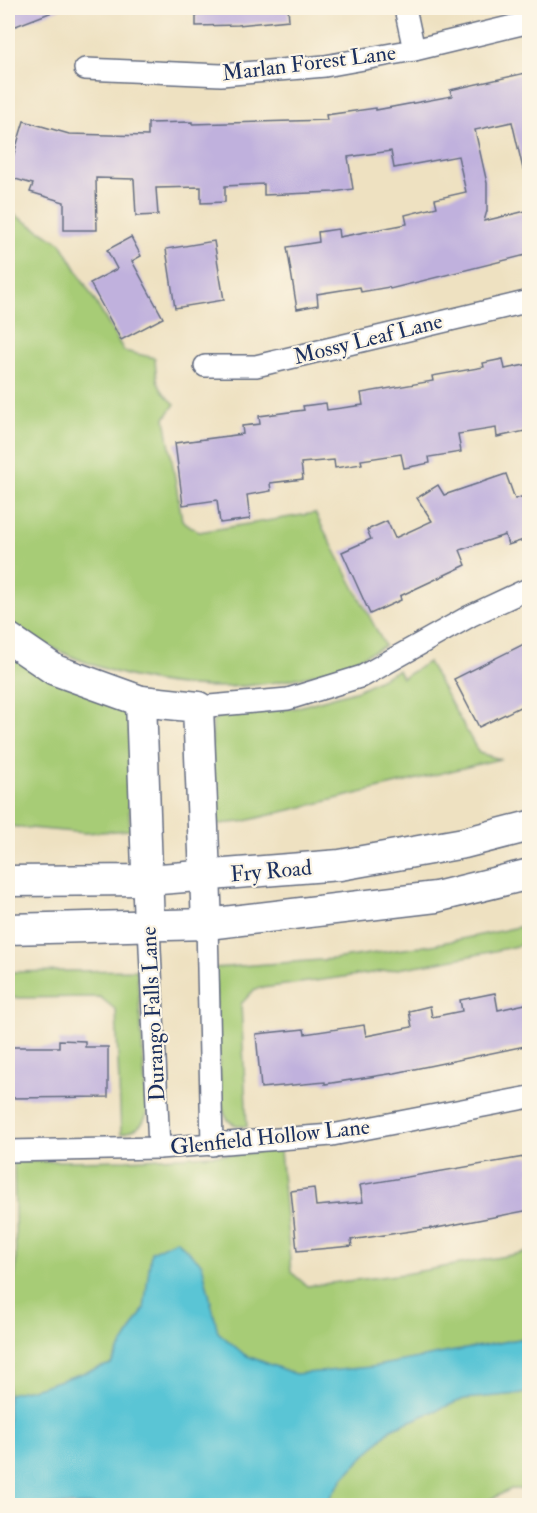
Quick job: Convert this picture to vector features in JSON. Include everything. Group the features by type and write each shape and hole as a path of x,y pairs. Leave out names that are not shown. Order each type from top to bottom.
{"main road":[{"path":"8,638 55,670 141,701 198,706 207,924"},
{"name":"Durango Falls Lane","path":"141,701 149,926"},
{"name":"Fry Road","path":"8,881 147,880 340,865 464,843 530,826"},
{"name":"Fry Road","path":"8,929 207,924 436,897 530,874"}],"street":[{"path":"405,8 414,50"},
{"name":"Marlan Forest Lane","path":"85,69 221,75 325,66 414,50 530,22"},
{"name":"Mossy Leaf Lane","path":"205,366 256,366 530,301"},
{"path":"198,706 288,699 363,676 470,616 530,588"},
{"path":"207,924 212,1145"},
{"name":"Durango Falls Lane","path":"149,926 159,1148"},
{"name":"Glenfield Hollow Lane","path":"8,1151 159,1148 332,1135 530,1097"}],"green space":[{"path":"8,211 61,243 124,351 155,358 156,373 161,389 175,404 165,418 182,520 199,532 315,513 385,646 340,666 304,677 241,686 205,687 137,678 104,669 39,641 8,623"},
{"path":"8,655 128,711 130,830 85,833 8,826"},
{"path":"428,662 479,753 500,759 241,822 207,825 213,720 227,714 295,708 358,690 398,670 402,678"},
{"path":"529,925 529,943 495,951 358,975 255,989 241,1004 247,1127 235,1125 226,1117 221,1101 214,968 334,959 432,945"},
{"path":"137,970 147,1113 138,1128 121,1134 116,1010 100,997 8,998 8,972"},
{"path":"280,1151 291,1272 307,1286 404,1274 529,1252 529,1489 511,1489 478,1506 8,1505 8,1299 10,1299 16,1271 14,1162 126,1160"}],"water":[{"path":"176,1240 202,1264 218,1332 245,1355 295,1374 371,1367 529,1337 529,1393 464,1399 391,1429 344,1477 324,1505 8,1505 8,1394 36,1388 111,1364 144,1309 151,1252"}],"building":[{"path":"8,8 60,8 60,9 8,29"},
{"path":"196,8 288,8 289,20 196,26"},
{"path":"530,72 530,168 523,169 512,122 475,130 487,183 487,211 484,221 530,210 530,254 390,289 389,287 361,292 360,287 317,294 318,305 297,309 287,247 319,242 318,232 338,229 339,237 407,224 405,215 437,207 435,199 466,192 458,156 394,168 391,151 348,157 353,189 334,192 264,195 264,184 225,186 225,202 201,203 201,187 156,188 158,215 136,216 134,179 96,178 97,230 64,230 64,202 30,192 33,184 8,177 8,155 13,157 24,121 69,134 148,136 148,123 327,120 326,115 376,108 376,110 452,96 450,90"},
{"path":"131,237 141,256 132,261 163,318 121,340 90,283 117,269 107,250"},
{"path":"214,241 224,300 175,308 166,249"},
{"path":"503,359 505,369 530,364 530,430 497,437 496,428 458,434 461,452 429,457 430,463 404,468 401,454 361,460 362,464 335,468 334,460 301,463 303,479 270,483 271,491 247,495 250,519 220,523 217,500 183,505 175,443 243,434 242,426 260,424 259,416 304,410 303,406 326,403 327,410 363,405 361,393 433,381 432,376 484,367 483,363"},
{"path":"506,474 515,499 530,494 530,538 508,545 505,535 460,550 466,565 400,596 401,600 370,614 342,552 371,539 367,530 387,521 395,538 432,521 417,498 438,485 444,495"},
{"path":"530,641 530,702 479,727 454,679"},
{"path":"495,993 498,1010 530,1003 530,1045 395,1073 325,1084 325,1082 261,1088 256,1034 304,1029 305,1034 364,1025 366,1036 412,1027 409,1011 430,1006 432,1017 462,1011 460,1000"},
{"path":"59,1040 85,1041 85,1047 108,1047 108,1097 8,1098 8,1047 59,1047"},
{"path":"530,1156 530,1210 431,1229 351,1240 352,1246 297,1251 291,1191 314,1188 316,1206 363,1202 360,1185"}]}
